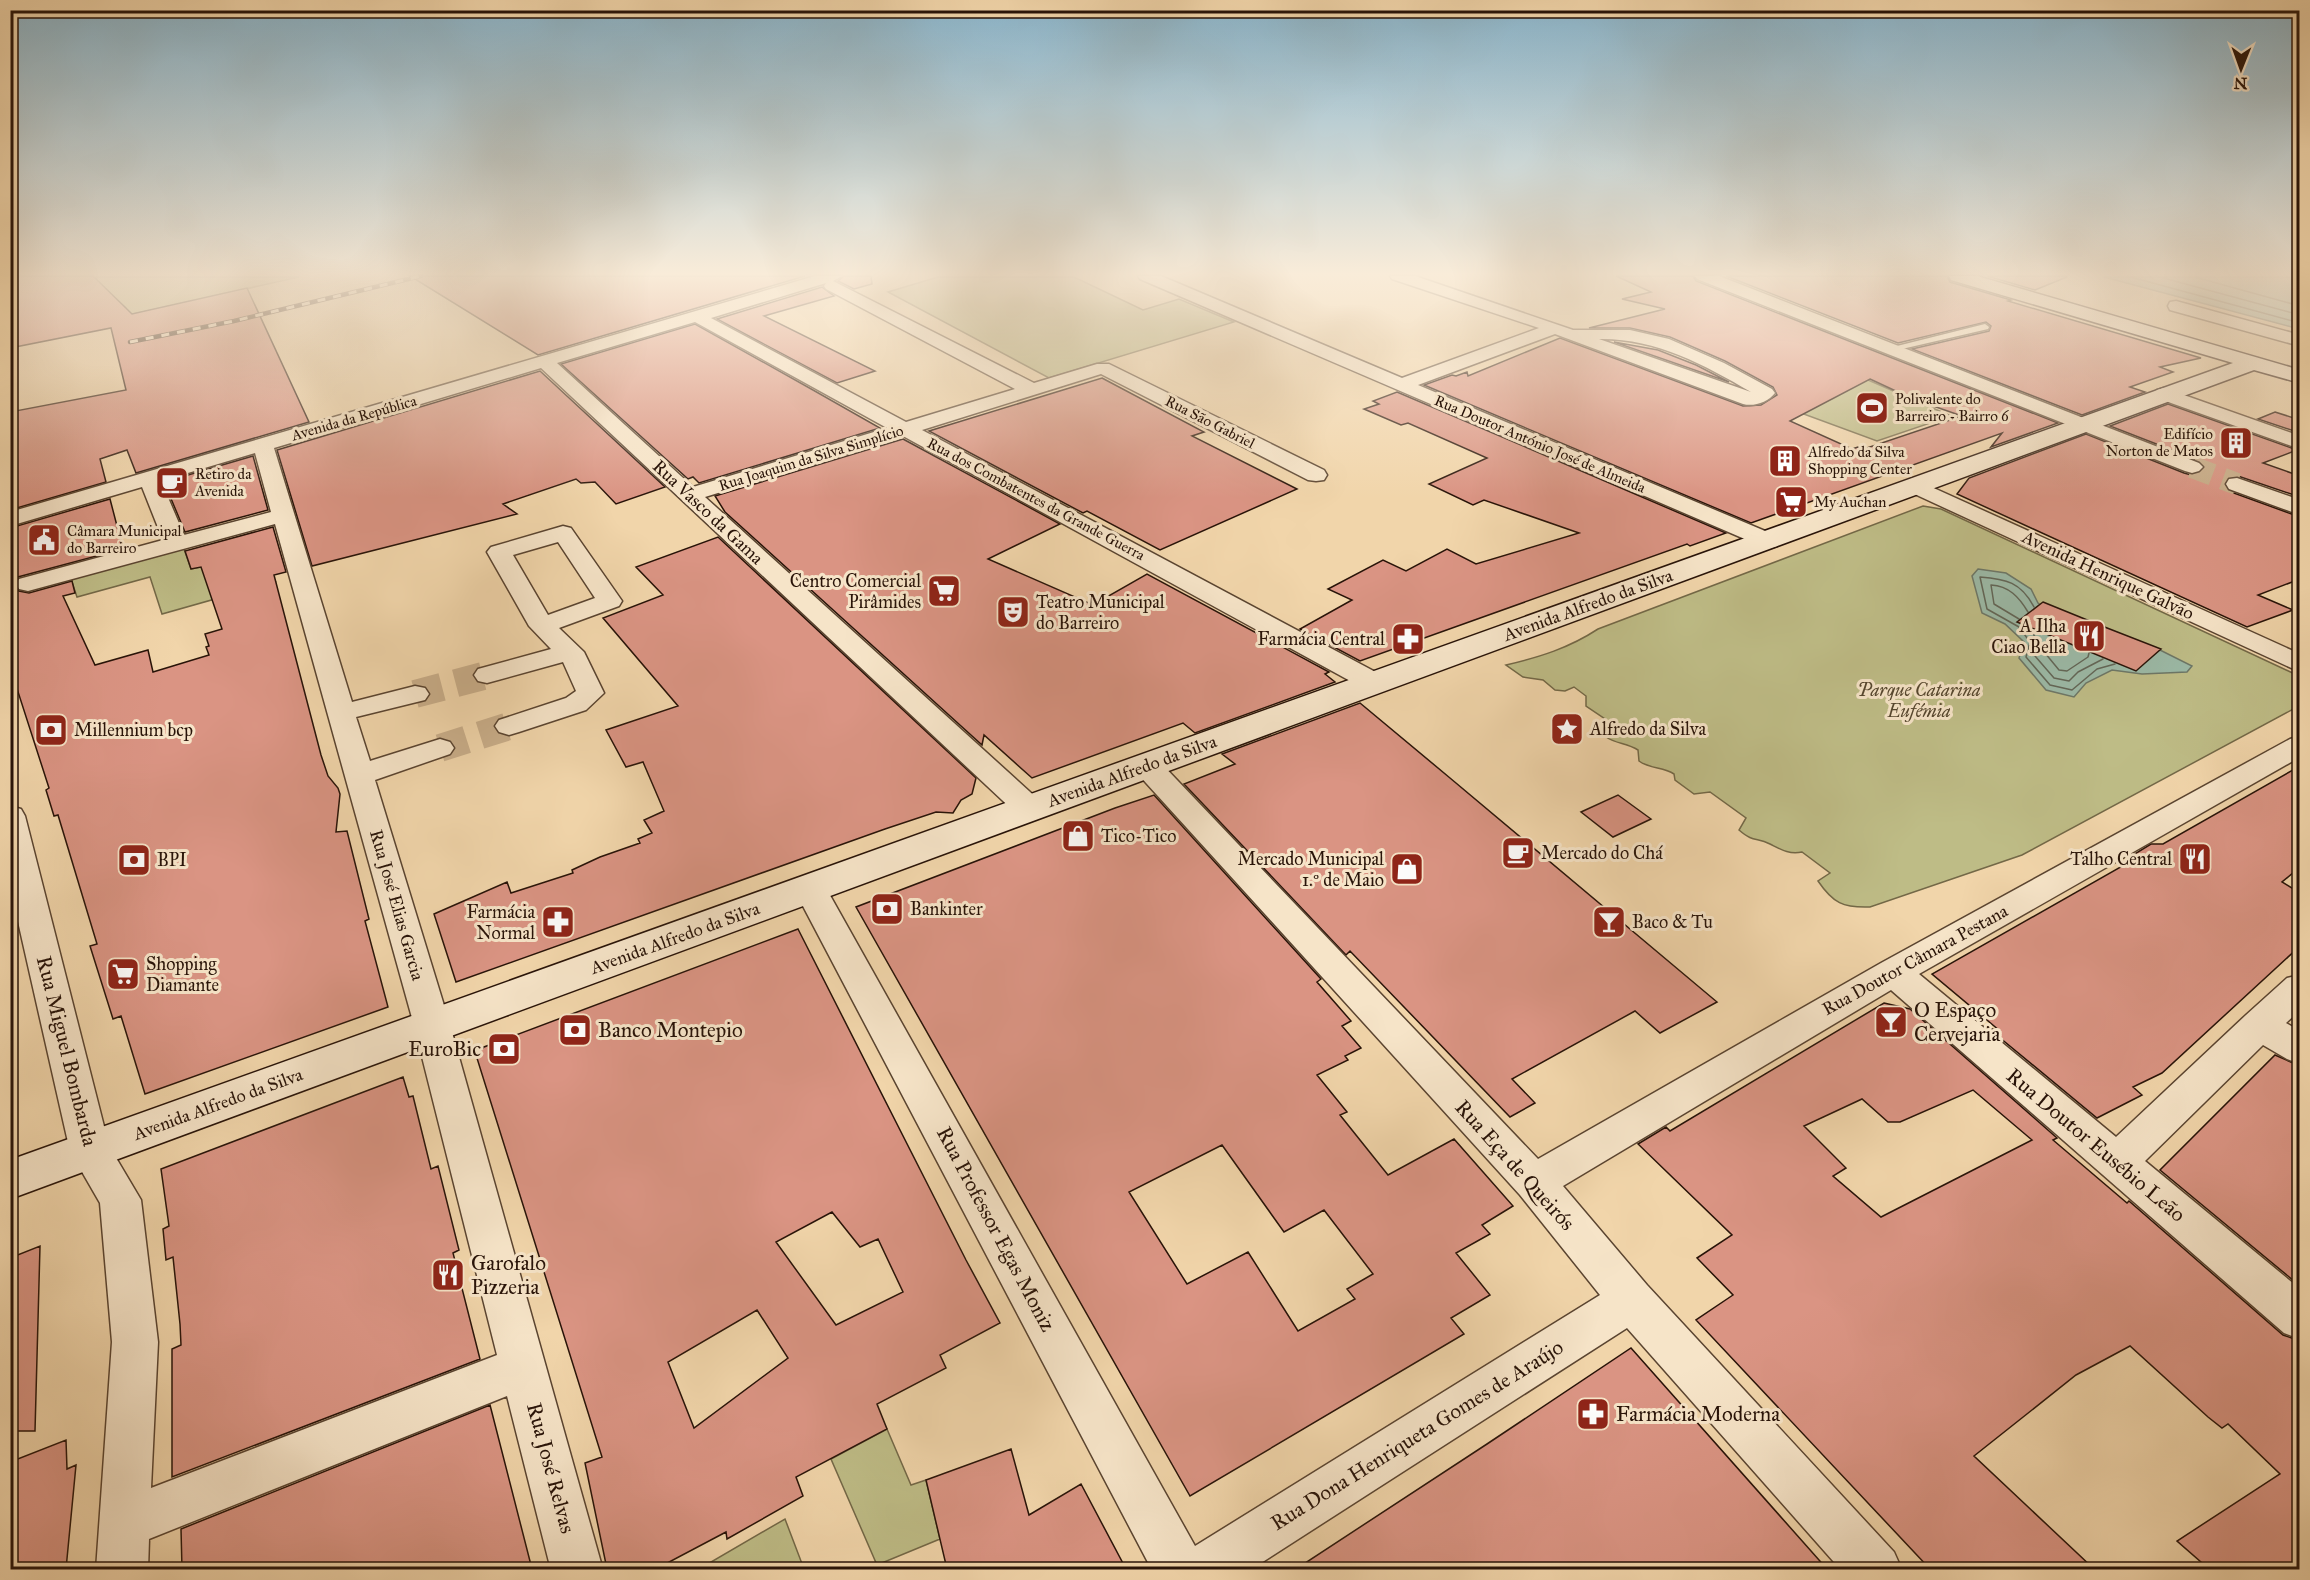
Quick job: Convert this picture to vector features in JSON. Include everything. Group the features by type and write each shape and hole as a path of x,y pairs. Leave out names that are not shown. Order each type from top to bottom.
{"street":[{"name":"Avenida da República","path":"10,519 586,350"},
{"name":"Rua dos Combatentes da Grande Guerra","path":"758,350 1373,682"},
{"path":"959,350 1034,391"},
{"name":"Rua Doutor António José de Almeida","path":"1317,350 1769,541"},
{"path":"1400,385 1508,350"},
{"path":"1612,350 1750,400 1765,393 1726,369 1677,350"},
{"path":"1891,350 2192,466"},
{"path":"2208,350 2300,377"},
{"name":"Rua Vasco da Gama","path":"545,362 1029,808"},
{"name":"Avenida Alfredo da Silva","path":"10,1180 2253,363"},
{"name":"Rua Joaquim da Silva Simplício","path":"690,495 1103,368"},
{"name":"Rua São Gabriel","path":"1103,368 1316,475"},
{"path":"2164,394 2300,443"},
{"name":"Rua José Elias Garcia","path":"263,445 432,1025 524,1367"},
{"path":"149,479 176,544"},
{"path":"2237,484 2300,508"},
{"name":"Avenida Henrique Galvão","path":"1916,486 2300,664"},
{"path":"28,584 284,515"},
{"path":"509,726 576,704 590,693 582,669 571,652 542,626 496,545 562,533 609,601 542,626"},
{"path":"487,675 571,652"},
{"path":"341,713 415,694"},
{"name":"Rua Doutor Câmara Pestana","path":"1534,1182 1893,972 2300,746"},
{"path":"359,775 440,748"},
{"name":"Rua Eça de Queirós","path":"1147,766 1534,1182 1631,1300 1876,1569"},
{"name":"Rua Miguel Bombarda","path":"10,816 90,1151 120,1200 135,1342 122,1569"},
{"name":"Rua Professor Egas Moniz","path":"810,889 1180,1569"},
{"name":"Rua Doutor Eusébio Leão","path":"1893,972 2300,1318"},
{"path":"2116,1162 2300,988"},
{"path":"2259,1025 2300,1049"},
{"name":"Rua Dona Henriqueta Gomes de Araújo","path":"1203,1569 1631,1300"},
{"path":"124,1523 524,1367"},
{"name":"Rua José Relvas","path":"524,1367 578,1569"}],"green space":[{"path":"996,350 1142,350 1049,378"},
{"name":"Polivalente do Barreiro - Bairro 6","path":"1852,373 1951,416 1877,441 1801,413"},
{"name":"Parque Catarina Eufémia","path":"1923,506 1941,509 2299,676 2299,706 2022,855 1870,907 1861,907 1846,905 1834,899 1818,881 1830,873 1802,852 1785,851 1748,837 1739,830 1746,818 1710,792 1694,794 1675,780 1674,774 1639,761 1638,750 1606,737 1605,719 1586,706 1586,696 1574,687 1565,691 1555,690 1543,680 1523,677 1506,665 1554,651 1598,629"},
{"path":"183,546 191,569 221,562 275,582 162,614 150,577 77,597 70,576"},
{"path":"887,1429 911,1485 926,1480 940,1539 877,1565 831,1459"},
{"path":"785,1519 804,1569 699,1569"}],"water":[{"path":"1978,569 2006,573 2031,589 2038,603 2053,615 2156,648 2192,666 2187,672 2142,674 2112,670 2086,683 2074,697 2046,690 2019,658 2024,642 2005,624 1982,613 1972,576"}],"building":[{"path":"116,350 276,350 309,422 136,473 127,450 100,459 106,482 10,510 10,412 126,390"},
{"path":"529,350 556,350 538,355"},
{"path":"609,350 741,350 880,428 699,483 693,477 688,479 561,364"},
{"path":"775,350 832,350 875,371 837,383"},
{"path":"1532,350 1592,350 1743,406 1761,405 1777,395 1773,387 1699,350 1871,350 2058,423 1991,447 2002,433 1751,523 1424,385 1452,375 1467,372 1468,376","holes":["1870,379 1913,399 1962,416 1864,449 1858,447 1852,449 1790,421"]},
{"path":"1636,350 1658,350 1696,365 1729,382"},
{"path":"1914,350 2173,350 2201,358 2160,367 2173,372 2130,387 2145,392 2082,415"},
{"path":"540,371 665,487 616,504 595,482 581,483 576,479 503,504 517,514 312,566 277,450"},
{"path":"1102,378 1204,432 1192,436 1297,489 1160,550 1087,511 1083,513 929,431"},
{"path":"1397,392 1726,533 1690,546 1687,544 1360,661 1300,629 1352,600 1328,589 1383,560 1406,571 1447,549 1476,564 1579,533 1484,500 1473,505 1429,484 1487,458 1408,423 1401,425 1364,409 1379,404 1373,401"},
{"path":"2168,404 2297,450 2263,463 2300,476 2300,497 2238,476 2229,477 2224,483 2228,491 2300,517 2300,579 2258,595 2293,610 2247,627 1957,494 1969,478 2086,434 2184,473 2191,475 2200,473 2205,467 2200,461 2110,426"},
{"path":"2275,412 2300,420 2300,433 2258,419"},
{"path":"903,439 1060,524 988,559 1093,605 1147,574 1329,672 1325,674 1335,682 1195,733 1183,723 1032,778 984,735 982,745 725,512 715,496"},
{"path":"253,456 268,510 185,532 164,482"},
{"path":"110,499 123,549 18,577 14,583 19,591 29,593 72,581 75,593 63,596 95,665 148,650 153,672 209,655 205,634 222,629 201,567 191,569 185,551 273,527 286,572 274,575 321,755 328,776 340,794 336,832 347,831 369,919 365,921 388,1007 145,1094 121,1016 113,1019 90,946 97,944 58,815 54,816 46,790 49,788 10,667 10,528"},
{"path":"718,537 976,778 972,794 961,800 953,813 936,812 885,829 456,982 434,914 507,882 511,893 573,873 572,870 600,857 640,843 638,839 652,833 644,820 664,811 643,762 626,767 606,730 678,706 603,618 663,595 636,567"},
{"name":"A Ilha Ciao Bella","path":"2043,602 2161,649 2136,671 2017,622"},
{"path":"1360,703 1717,1002 1660,1033 1635,1011 1512,1079 1535,1103 1510,1117 1350,951 1346,955 1184,784 1235,764 1222,754"},
{"path":"2300,766 2300,867 2282,882 2300,893 2300,946 2162,1073 2133,1087 2142,1095 2097,1118 1988,1028 2000,1031 1932,974 2126,864 2133,855 2151,844 2163,844"},
{"path":"1154,795 1321,979 1317,982 1351,1021 1342,1026 1361,1048 1345,1056 1348,1060 1317,1075 1347,1112 1340,1115 1388,1175 1454,1139 1513,1206 1482,1225 1490,1234 1456,1253 1490,1295 1451,1318 1464,1334 1190,1496 856,907","holes":["1222,1145 1284,1232 1324,1210 1373,1274 1347,1289 1355,1299 1298,1331 1248,1252 1187,1284 1129,1192"]},
{"path":"1618,795 1651,819 1613,837 1581,812"},
{"path":"798,929 1000,1323 940,1355 946,1368 877,1404 887,1429 796,1477 803,1496 727,1539 726,1532 656,1569 607,1569 585,1463 602,1457 476,1055 484,1047","holes":["832,1212 860,1247 878,1239 903,1292 836,1325 776,1242","757,1310 788,1358 694,1428 668,1362"]},
{"path":"1884,1003 1910,1009 2057,1138 2053,1140 2127,1203 2129,1201 2283,1335 2300,1341 2300,1569 2209,1569 2177,1541 2280,1474 2228,1424 2222,1428 2208,1417 2130,1346 2076,1375 1974,1456 2094,1569 1930,1569 1696,1320 1733,1295 1697,1258 1732,1235 1638,1144 1666,1127 1670,1131","holes":["1973,1090 2032,1140 1881,1217 1833,1176 1846,1168 1804,1126 1862,1099 1888,1122 1900,1122"]},
{"path":"2275,1055 2300,1066 2300,1286 2160,1170"},
{"path":"403,1077 409,1097 413,1096 431,1169 438,1166 459,1250 453,1253 480,1359 172,1477 172,1349 181,1345 173,1257 166,1260 163,1229 169,1226 161,1169"},
{"path":"40,1246 35,1431 10,1431 10,1258"},
{"path":"1631,1348 1827,1569 1296,1569 1487,1444"},
{"path":"490,1405 532,1569 182,1569 181,1529"},
{"path":"66,1440 67,1469 76,1465 66,1569 10,1569 10,1462"},
{"path":"1011,1449 1029,1515 1081,1484 1126,1569 947,1569 926,1480"}],"tunnel":[{"path":"2192,467 2237,484"},
{"path":"415,694 487,675"},
{"path":"440,748 509,726"}],"place":[{"name":"Polivalente do Barreiro - Bairro 6","path":"1872,408"},
{"name":"Edifício Norton de Matos","path":"2236,443"},
{"name":"Alfredo da Silva Shopping Center","path":"1785,461"},
{"name":"Retiro da Avenida","path":"172,483"},
{"name":"My Auchan","path":"1791,502"},
{"name":"Câmara Municipal do Barreiro","path":"44,540"},
{"name":"Centro Comercial Pirâmides","path":"944,591"},
{"name":"Teatro Municipal do Barreiro","path":"1013,612"},
{"name":"A Ilha Ciao Bella","path":"2089,636"},
{"name":"Farmácia Central","path":"1408,639"},
{"name":"Alfredo da Silva","path":"1567,729"},
{"name":"Millennium bcp","path":"51,730"},
{"name":"Tico-Tico","path":"1078,836"},
{"name":"Mercado do Chá","path":"1518,853"},
{"name":"Talho Central","path":"2195,859"},
{"name":"BPI","path":"134,860"},
{"name":"Mercado Municipal 1.º de Maio","path":"1407,869"},
{"name":"Bankinter","path":"887,909"},
{"name":"Farmácia Normal","path":"558,922"},
{"name":"Baco & Tu","path":"1609,922"},
{"name":"Shopping Diamante","path":"123,974"},
{"name":"O Espaço Cervejaria","path":"1891,1022"},
{"name":"Banco Montepio","path":"575,1030"},
{"name":"EuroBic","path":"504,1049"},
{"name":"Garofalo Pizzeria","path":"448,1275"},
{"name":"Farmácia Moderna","path":"1593,1414"}]}
